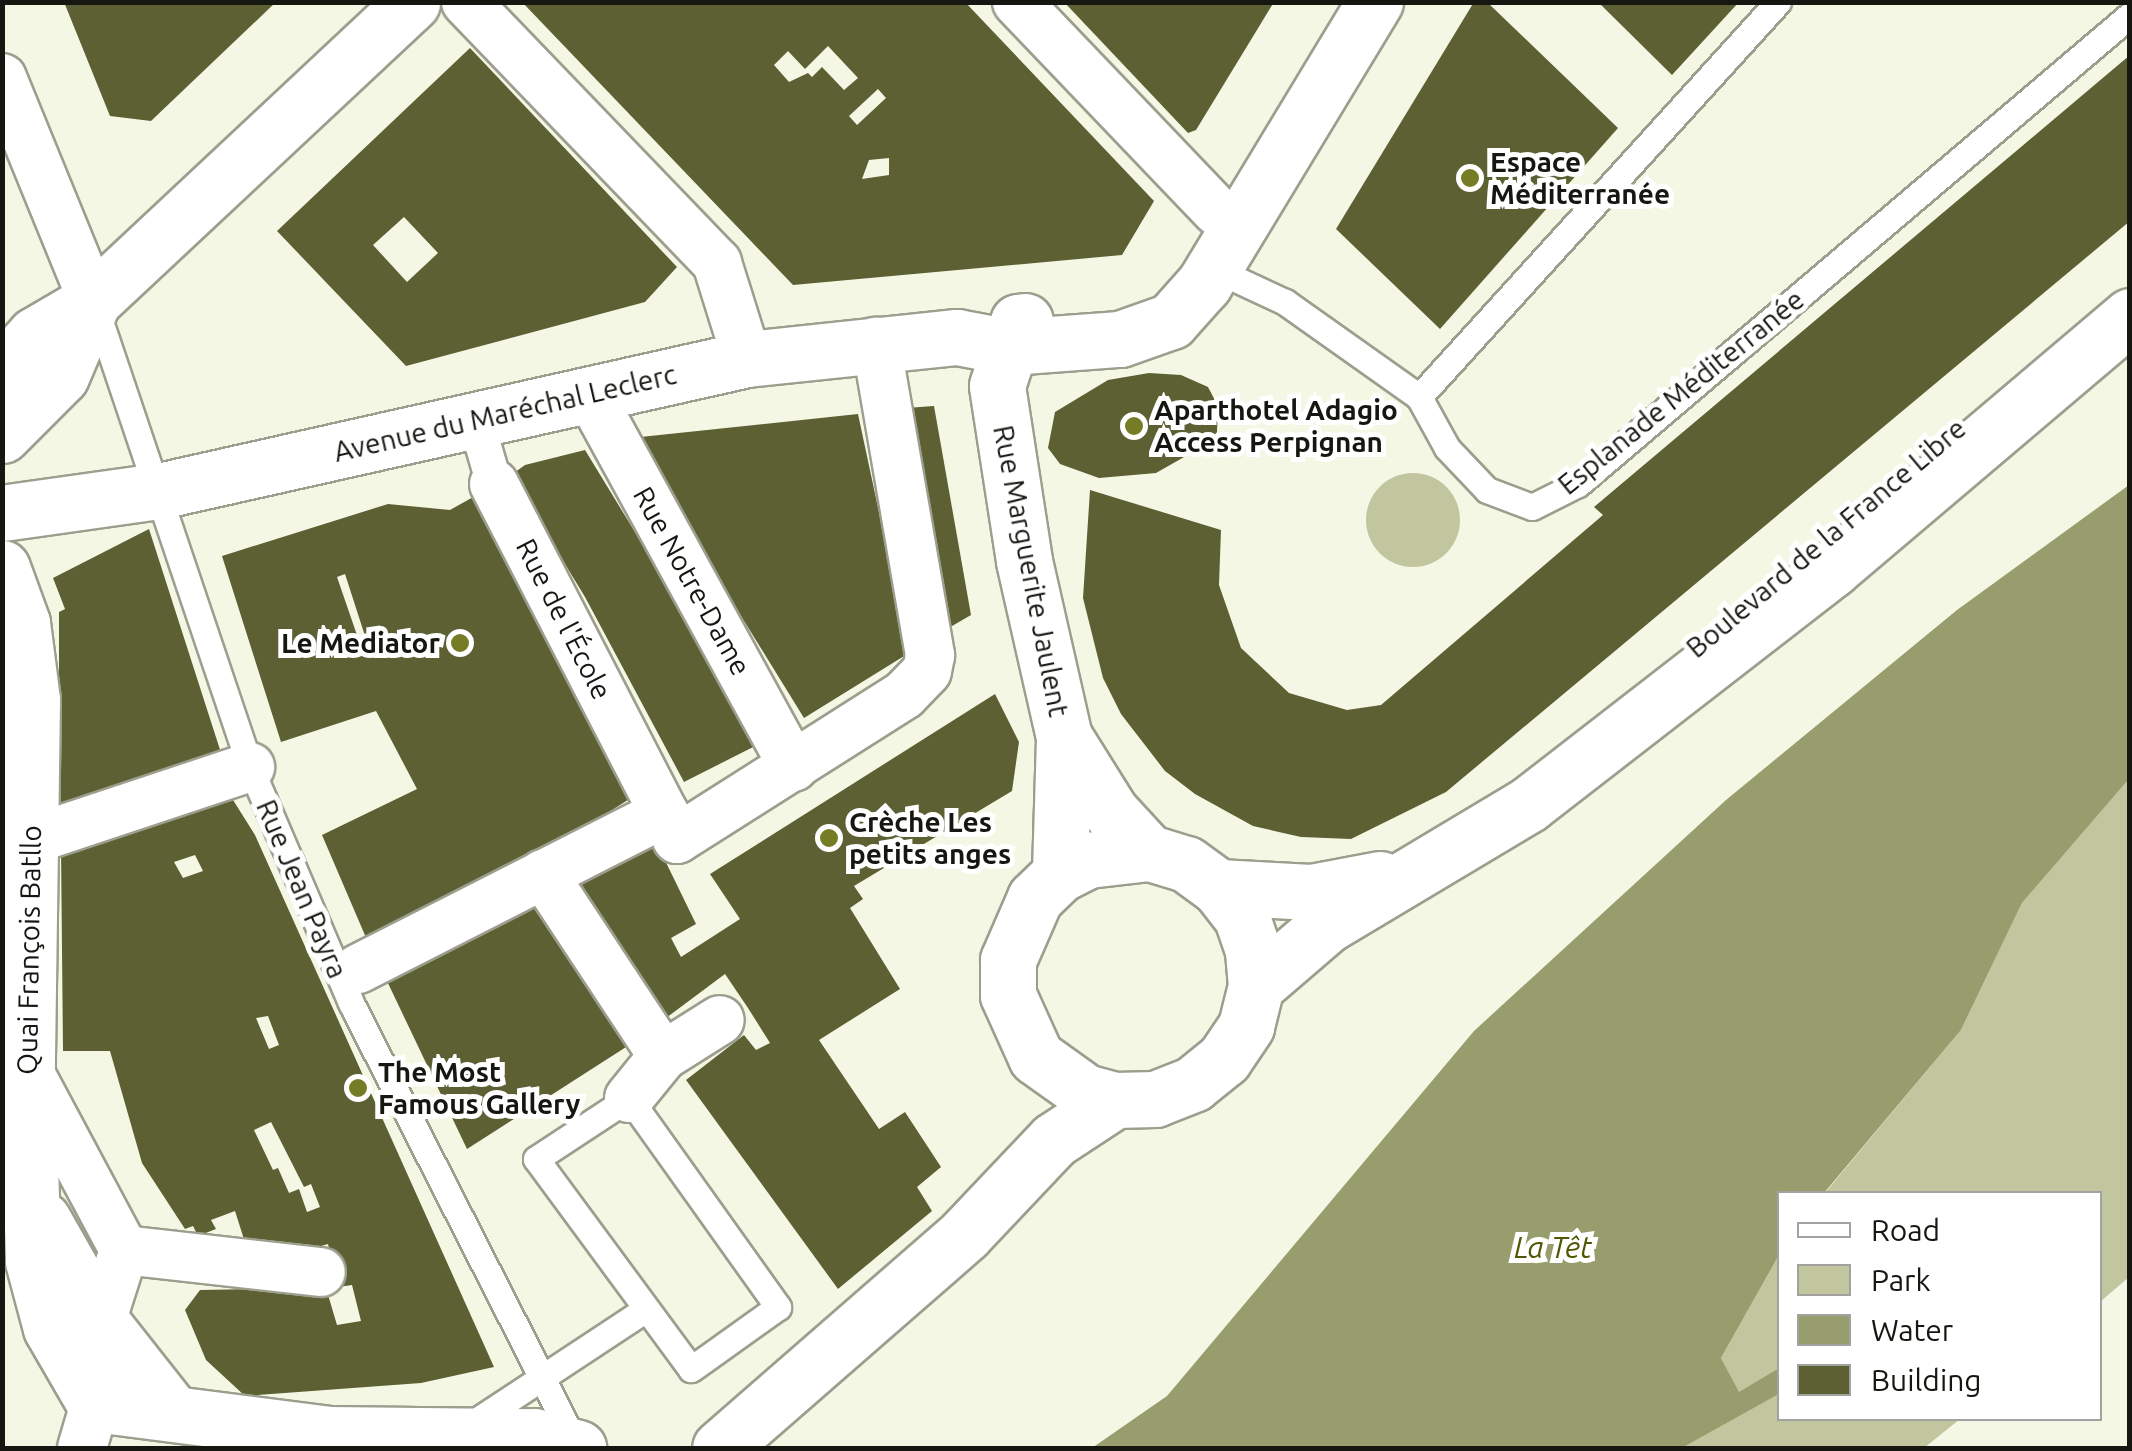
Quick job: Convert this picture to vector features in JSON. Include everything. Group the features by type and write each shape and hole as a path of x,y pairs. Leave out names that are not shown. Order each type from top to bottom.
{"main road":[{"path":"2,371 35,335 93,301 412,2"},
{"path":"1222,235 1344,2"},
{"path":"1010,347 1018,322 1137,306 1222,235 1375,2"},
{"name":"Boulevard de la France Libre","path":"1528,804 1770,579 2130,281"},
{"path":"2,435 61,376 93,301"},
{"name":"Boulevard de la France Libre","path":"1256,986 1326,925 1528,804 1832,569 2130,316"},
{"name":"Avenue du Maréchal Leclerc","path":"2,513 159,492 747,360 876,342 956,337 1010,347"},
{"name":"Rue Marguerite Jaulent","path":"1010,347 997,386 1004,443 1064,737 1060,874"},
{"name":"Quai François Batllo","path":"2,568 22,623 17,683 31,840 27,1068 33,1260 51,1328 89,1426"},
{"name":"Rue Marguerite Jaulent","path":"1064,737 1112,812 1149,853"},
{"path":"1149,853 1186,864 1218,887 1241,916 1254,950 1256,986 1246,1026 1224,1060 1193,1084 1155,1099 1115,1100 1072,1085 1036,1057 1008,995 1008,960 1035,898 1060,874 1088,860 1149,853"},
{"name":"Boulevard de la France Libre","path":"1218,887 1310,892 1408,874"},
{"path":"996,1201 1036,1057"},
{"path":"720,1448 996,1201 1054,1140 1115,1100"},
{"name":"Quai François Batllo","path":"32,1200 101,1322 172,1412"},
{"path":"89,1426 172,1412 329,1441 561,1433"}],"street":[{"path":"466,2 717,263 747,360"},
{"path":"1017,2 1222,235"},
{"path":"2,78 93,301"},
{"path":"358,968 664,813 677,838 904,695 927,671 930,655 876,342"},
{"name":"Rue Notre-Dame","path":"590,394 794,767"},
{"name":"Rue de l'École","path":"475,420 494,484 664,813"},
{"path":"31,840 250,767"},
{"path":"544,874 663,1056"},
{"path":"629,1098 663,1056 720,1020"},
{"path":"27,1068 124,1250 101,1322"},
{"path":"124,1250 322,1272"}],"lane":[{"path":"1222,235 1286,302 1419,397 1778,2"},
{"name":"Esplanade Méditerranée","path":"1419,397 1448,448 1488,490 1532,507 1578,484 2130,15"},
{"name":"Rue Jean Payra","path":"93,301 250,767 351,1004 550,1371 561,1433"},
{"path":"629,1098 778,1307 691,1368 646,1308 536,1159 629,1098"},
{"path":"456,1435 646,1308"}],"green space":[{"path":"1413,473 1431,476 1446,487 1457,502 1457,538 1446,553 1431,564 1413,567 1395,564 1380,553 1369,538 1366,520 1369,502 1380,487 1395,476"},
{"path":"2129,779 2129,1277 2102,1300 2102,1191 1827,1191 1961,1030 2022,903"},
{"path":"1777,1259 1777,1369 1739,1393 1721,1358"},
{"path":"1777,1395 1777,1421 1958,1421 1924,1448 1682,1448"}],"water":[{"name":"La Têt","path":"2129,485 2129,779 2022,903 1961,1030 1826,1191 1777,1191 1777,1259 1721,1358 1739,1392 1777,1369 1777,1395 1682,1448 1092,1448 1167,1396 1474,1031 1726,800 1957,610"}],"building":[{"path":"64,2 276,2 151,121 110,116"},
{"path":"522,2 965,2 1154,201 1122,255 793,285","holes":["828,46 858,78 844,90 822,67 812,77 808,73 789,82 774,65 788,51 805,69","878,89 886,98 857,125 849,116","889,158 889,175 862,179 869,160"]},
{"path":"1064,2 1274,2 1196,130 1188,133"},
{"name":"Espace Méditerranée","path":"1474,2 1487,2 1618,128 1440,329 1336,229"},
{"path":"1598,2 1739,2 1672,75"},
{"path":"470,48 677,267 645,302 406,366 277,231","holes":["404,217 438,253 407,282 373,245"]},
{"path":"2130,55 2130,221 1446,792 1351,839 1301,837 1253,826 1195,794 1165,771 1121,714 1103,678 1083,598 1090,490 1221,530 1219,585 1241,648 1289,693 1347,710 1381,705 1603,515 1594,507"},
{"name":"Aparthotel Adagio Access Perpignan","path":"1149,373 1181,375 1208,387 1218,406 1217,432 1207,444 1156,473 1099,478 1060,464 1048,448 1055,412 1108,380"},
{"path":"934,406 971,615 940,633 892,409"},
{"path":"858,414 909,653 804,718 631,438"},
{"path":"585,450 763,742 684,782 585,597 511,475 525,465"},
{"path":"475,496 631,798 541,855 367,940 322,835 417,789 376,711 281,742 222,556 388,504 450,510","holes":["345,574 366,639 359,641 337,577"]},
{"path":"149,529 223,759 71,811 59,801 59,612 65,609 53,578"},
{"path":"995,694 1019,742 1012,791 854,886 863,899 850,908 900,989 819,1040 879,1129 905,1112 941,1167 917,1187 932,1211 838,1289 686,1080 744,1035 756,1050 770,1043 748,1008 725,974 662,1021 578,886 657,844 696,924 671,938 681,957 740,919 710,874"},
{"path":"228,792 255,835 494,1367 421,1383 245,1396 206,1360 185,1310 200,1290 326,1288 337,1325 361,1321 352,1285 338,1287 328,1244 274,1260 249,1255 235,1211 211,1220 216,1229 198,1236 193,1226 185,1229 142,1163 110,1051 63,1051 61,849","holes":["195,855 203,871 183,878 174,862","268,1016 279,1045 269,1049 256,1018","271,1122 304,1187 311,1184 320,1207 307,1212 299,1189 289,1193 254,1130"]},
{"path":"542,903 637,1040 467,1149 386,979"}],"place":[{"name":"Espace Méditerranée","path":"1470,178"},
{"name":"Aparthotel Adagio Access Perpignan","path":"1134,426"},
{"name":"Le Mediator","path":"460,643"},
{"name":"Crèche Les petits anges","path":"829,838"},
{"name":"The Most Famous Gallery","path":"358,1088"}]}
